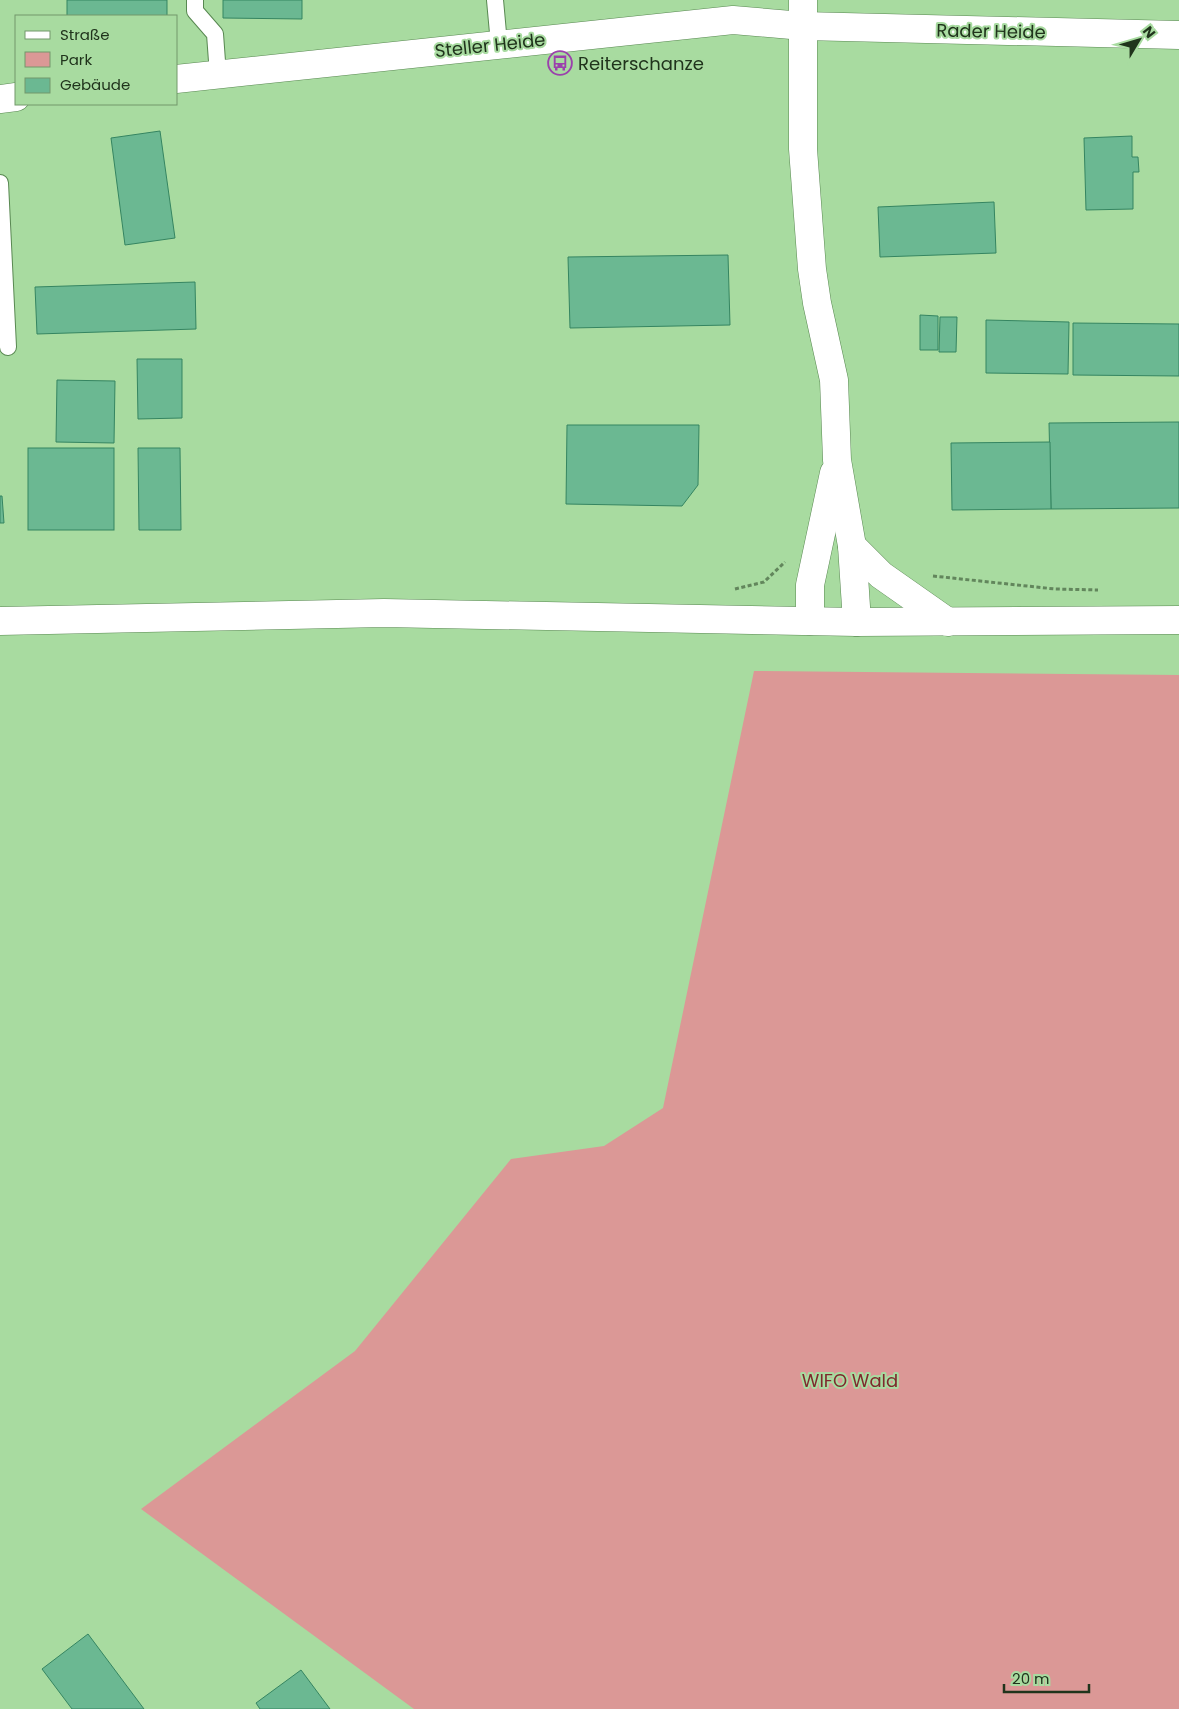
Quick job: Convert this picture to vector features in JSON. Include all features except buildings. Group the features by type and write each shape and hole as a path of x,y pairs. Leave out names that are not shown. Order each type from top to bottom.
{"street":[{"name":"Steller Heide","path":"178,80 803,13"},
{"name":"Rader Heide","path":"803,13 1179,35"},
{"path":"803,13 803,149 812,269 817,304 834,380 837,460 852,546 857,622"},
{"path":"0,99 15,97"},
{"path":"810,621 810,585 837,460"},
{"path":"852,546 881,575 948,622"},
{"path":"0,621 384,613 857,622 1179,620"}],"lane":[{"path":"195,0 195,10 215,34 218,75"},
{"path":"495,0 499,44"},
{"path":"0,183 8,346"}],"green space":[{"name":"WIFO Wald","path":"754,671 1179,675 1179,1709 414,1709 141,1509 355,1351 511,1159 604,1146 663,1108"}],"place":[{"name":"Reiterschanze","path":"560,63"}]}
